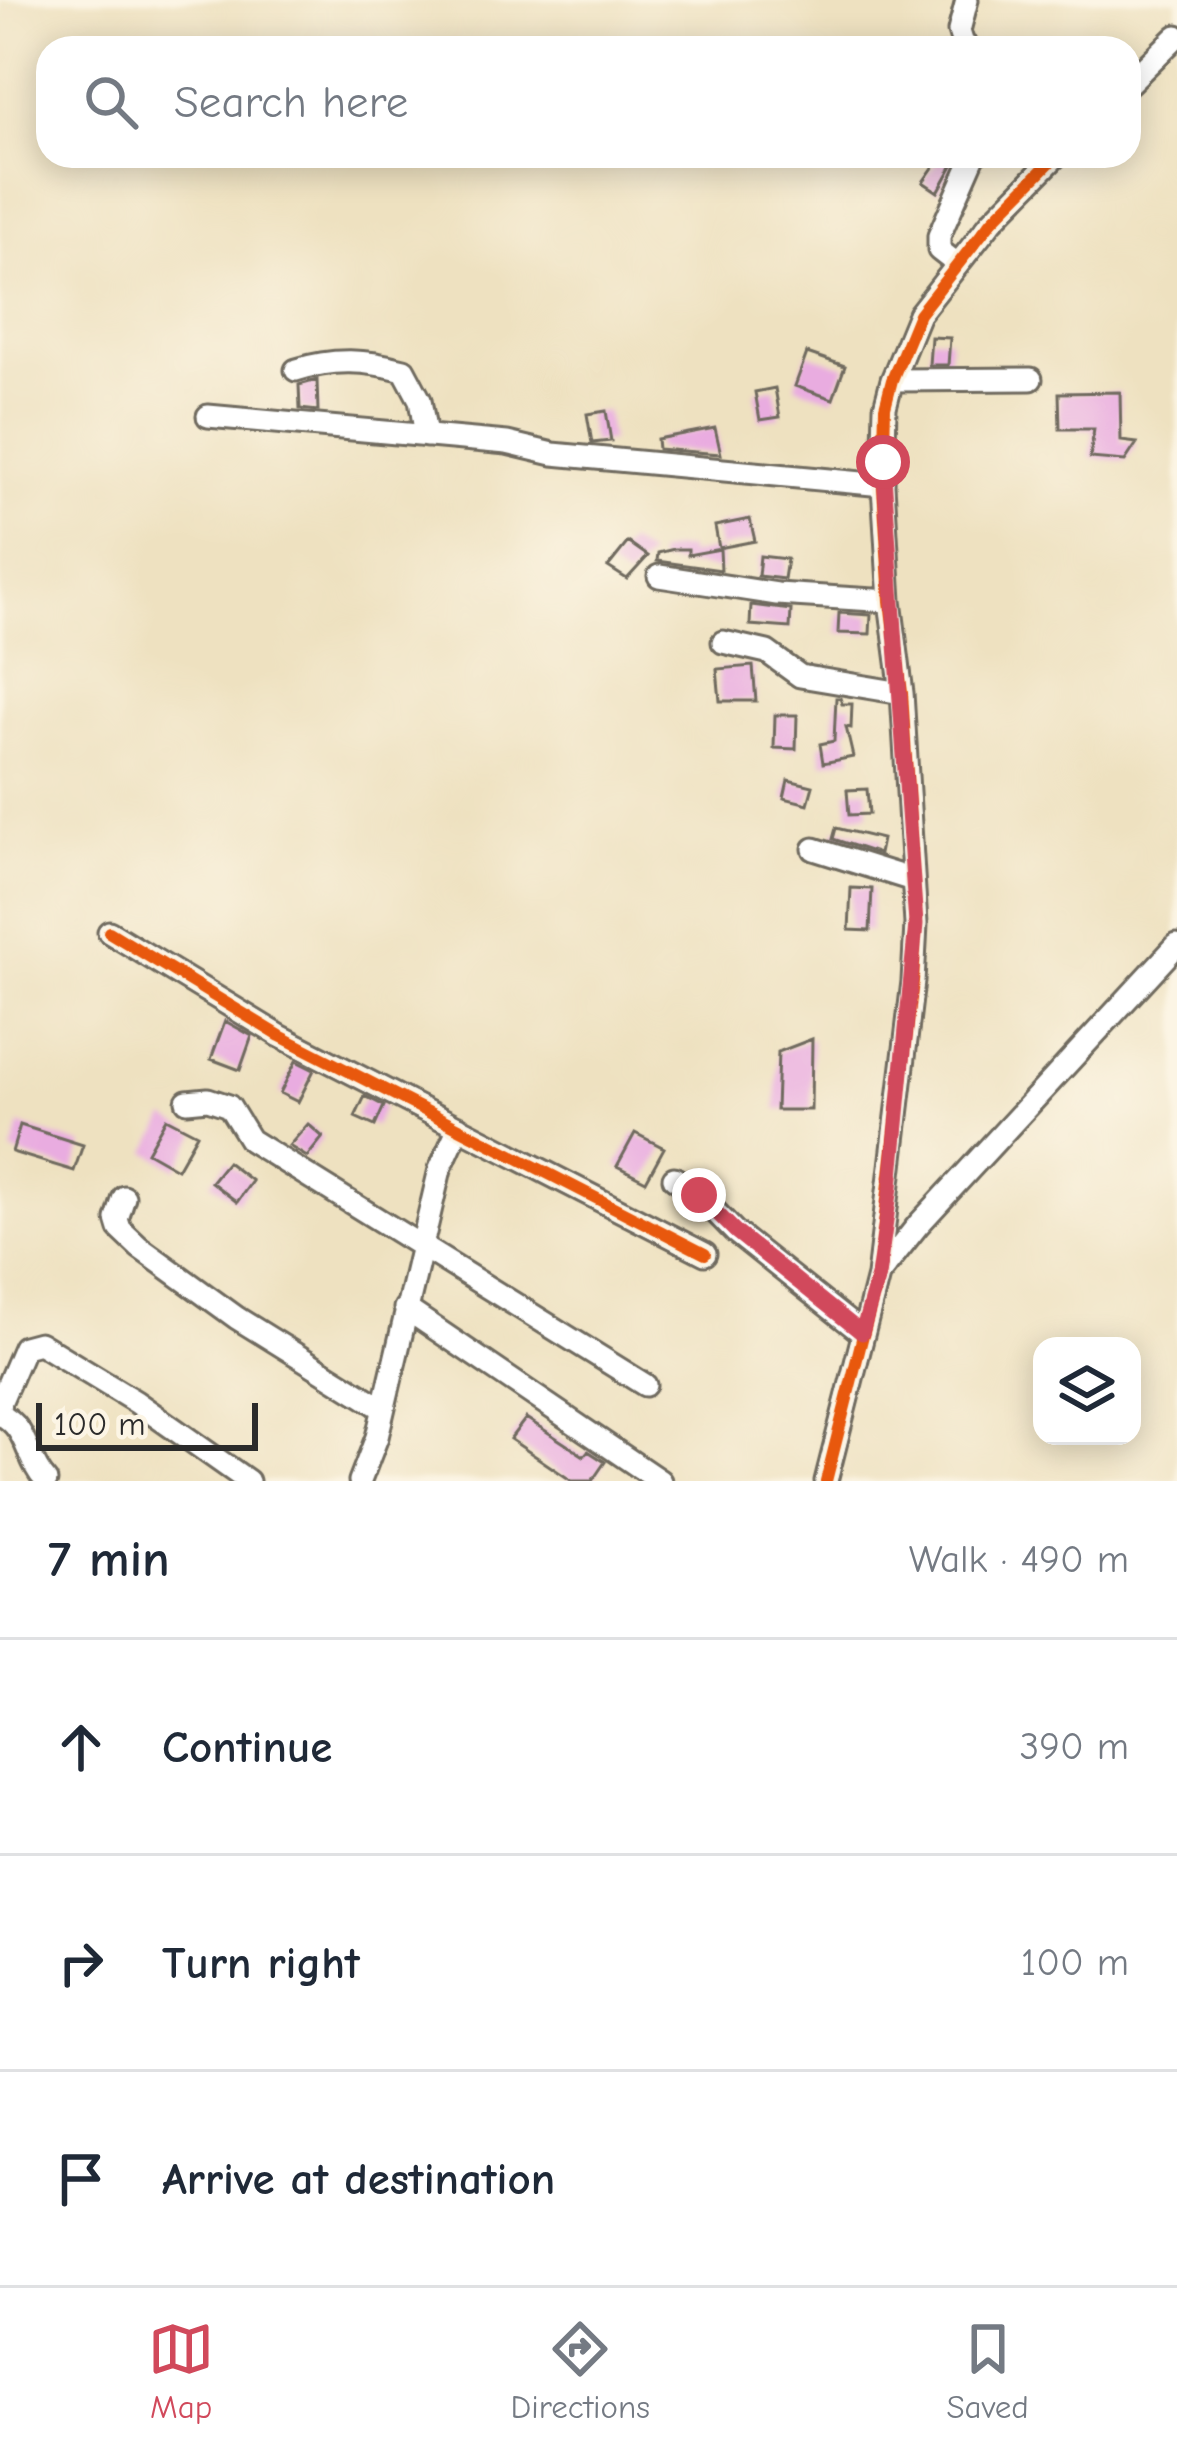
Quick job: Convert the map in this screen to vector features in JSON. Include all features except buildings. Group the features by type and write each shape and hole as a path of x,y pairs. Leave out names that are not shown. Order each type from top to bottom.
{"street":[{"path":"961,36 968,0"},
{"path":"1141,71 1177,36"},
{"path":"957,264 939,250 939,236 969,168"},
{"path":"826,1481 878,1276 913,981 913,880 902,693 883,485 885,406 919,314 992,220 1043,168"},
{"path":"296,370 347,360 404,370 420,400 426,436"},
{"path":"892,380 1030,379"},
{"path":"208,416 883,485"},
{"path":"659,576 777,594 890,601"},
{"path":"723,642 766,652 800,676 902,693"},
{"path":"814,849 913,880"},
{"path":"109,932 280,1036 705,1254"},
{"path":"878,1276 932,1209 1177,946"},
{"path":"187,1101 208,1099 229,1106 250,1140 305,1177 421,1243 645,1384"},
{"path":"360,1481 368,1466 440,1168 459,1127"},
{"path":"674,1178 862,1333"},
{"path":"124,1197 117,1219 120,1229 139,1247 237,1318 382,1408"},
{"path":"404,1308 660,1481"},
{"path":"0,1402 24,1347 39,1342 136,1402 248,1481"},
{"path":"0,1414 17,1425 31,1462 46,1481"}],"cycle path":[{"path":"826,1481 878,1276 913,981 916,924 883,485 885,407 919,314 992,221 1044,168"},
{"path":"109,932 280,1036 705,1254"}],"route":[{"path":"699,1195 736,1232 862,1333 878,1276 891,1187 916,924 883,462"}]}
